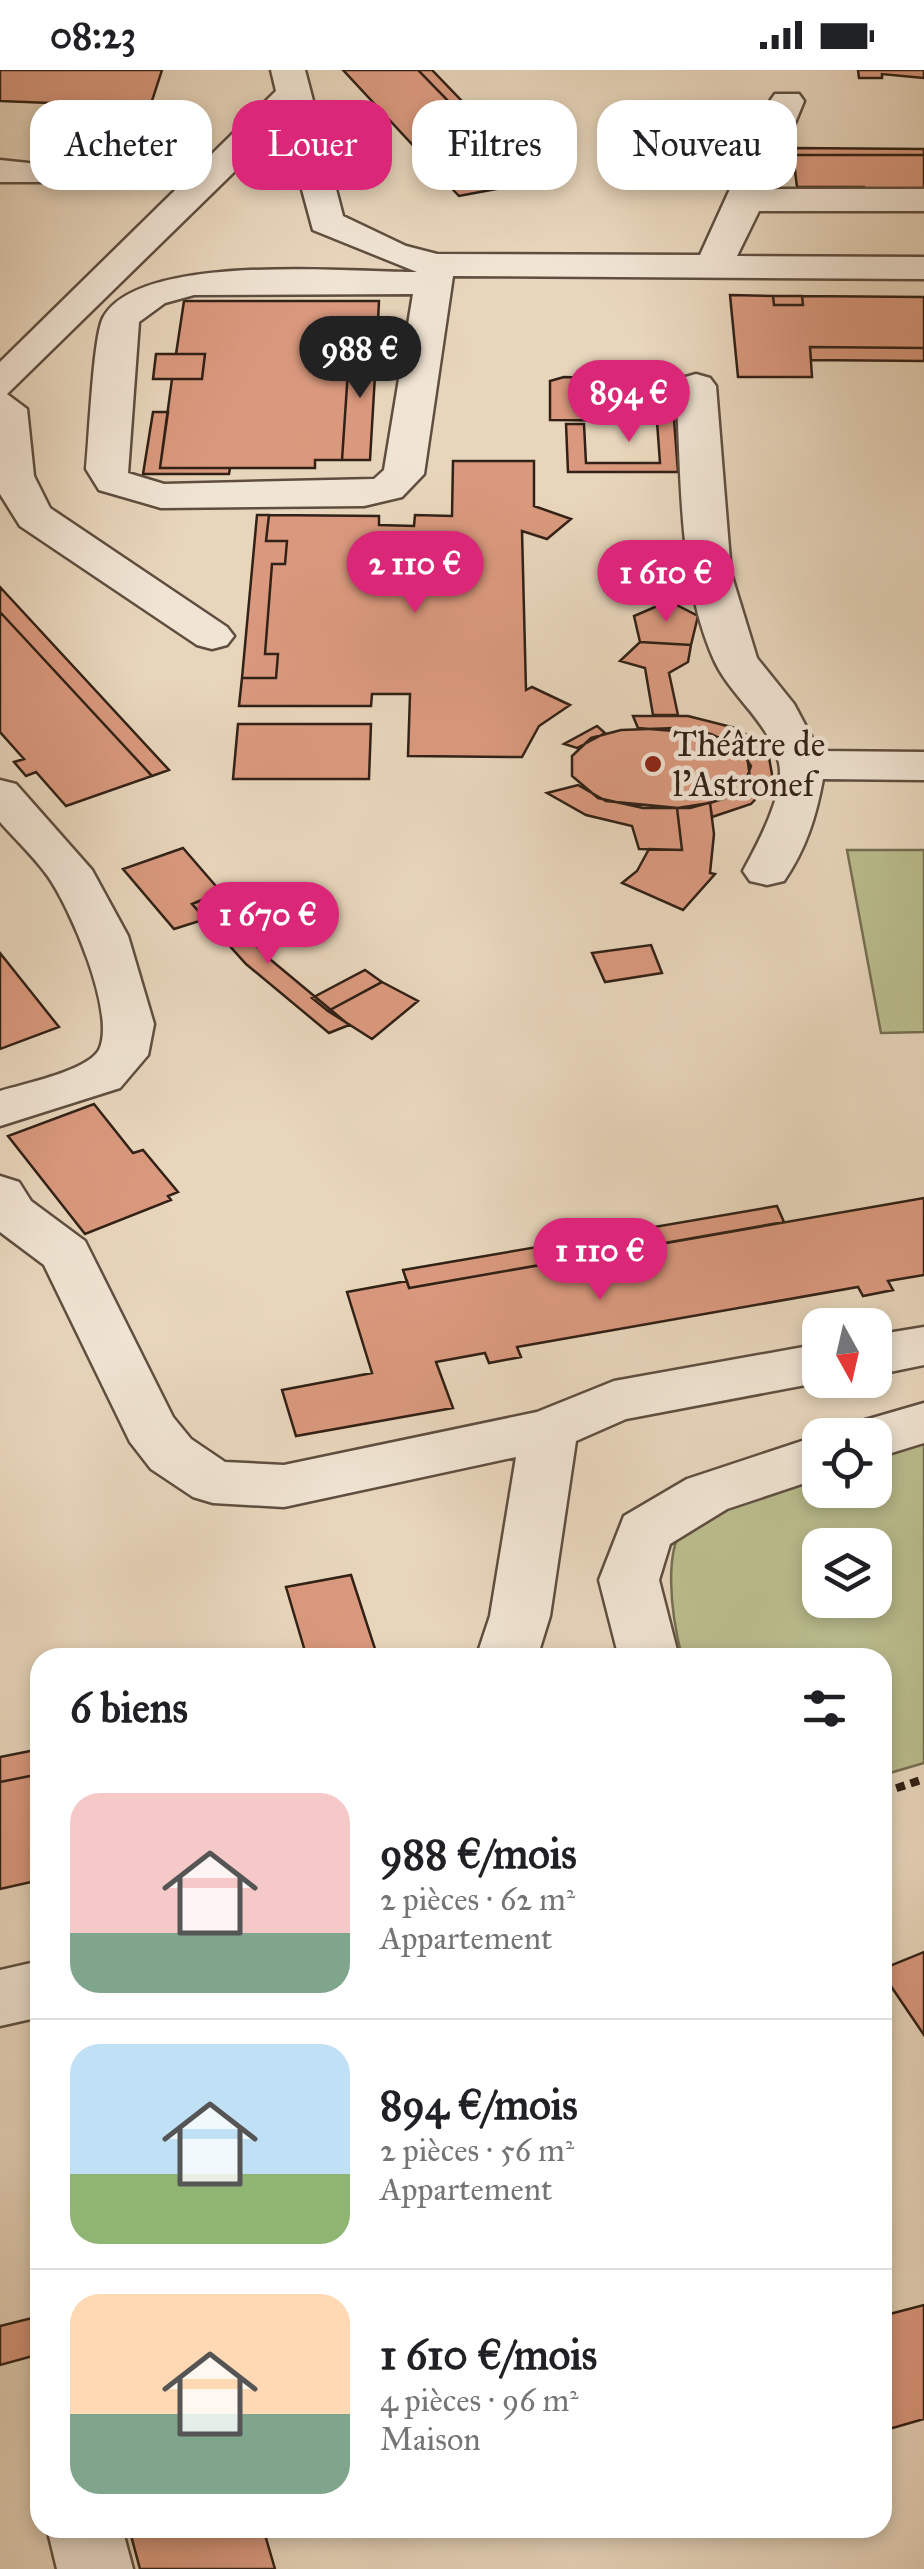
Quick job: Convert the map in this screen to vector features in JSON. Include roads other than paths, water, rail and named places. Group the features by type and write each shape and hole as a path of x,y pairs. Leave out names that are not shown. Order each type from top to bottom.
{"street":[{"path":"291,82 326,222 435,274"},
{"path":"0,384 291,82"},
{"path":"0,172 30,173"},
{"path":"713,267 750,190"},
{"path":"746,200 924,200"},
{"path":"301,247 392,252"},
{"path":"110,272 194,249"},
{"path":"435,274 404,474 388,488 364,494 160,496 113,481 106,469 120,320 133,303 154,291 194,284 435,274 713,267 924,268"},
{"path":"696,386 710,573 736,661 772,704 803,765 791,825 767,870"},
{"path":"0,404 7,409 10,431 4,458 10,492 35,517 212,636"},
{"path":"803,765 924,766"},
{"path":"0,794 68,870 104,936 130,1024 123,1055 102,1076 0,1109"},
{"path":"4,1207 66,1254 150,1428 170,1454 212,1482 284,1486 549,1430 614,1401 802,1367"},
{"path":"892,1352 924,1346"},
{"path":"892,1432 924,1423"},
{"path":"509,1648 520,1616 549,1430"},
{"path":"646,1648 629,1580 645,1530 707,1494 802,1462"},
{"path":"0,1998 30,1990"},
{"path":"87,2538 94,2569"}],"place":[{"name":"Théâtre de l'Astronef","path":"653,764"}]}
